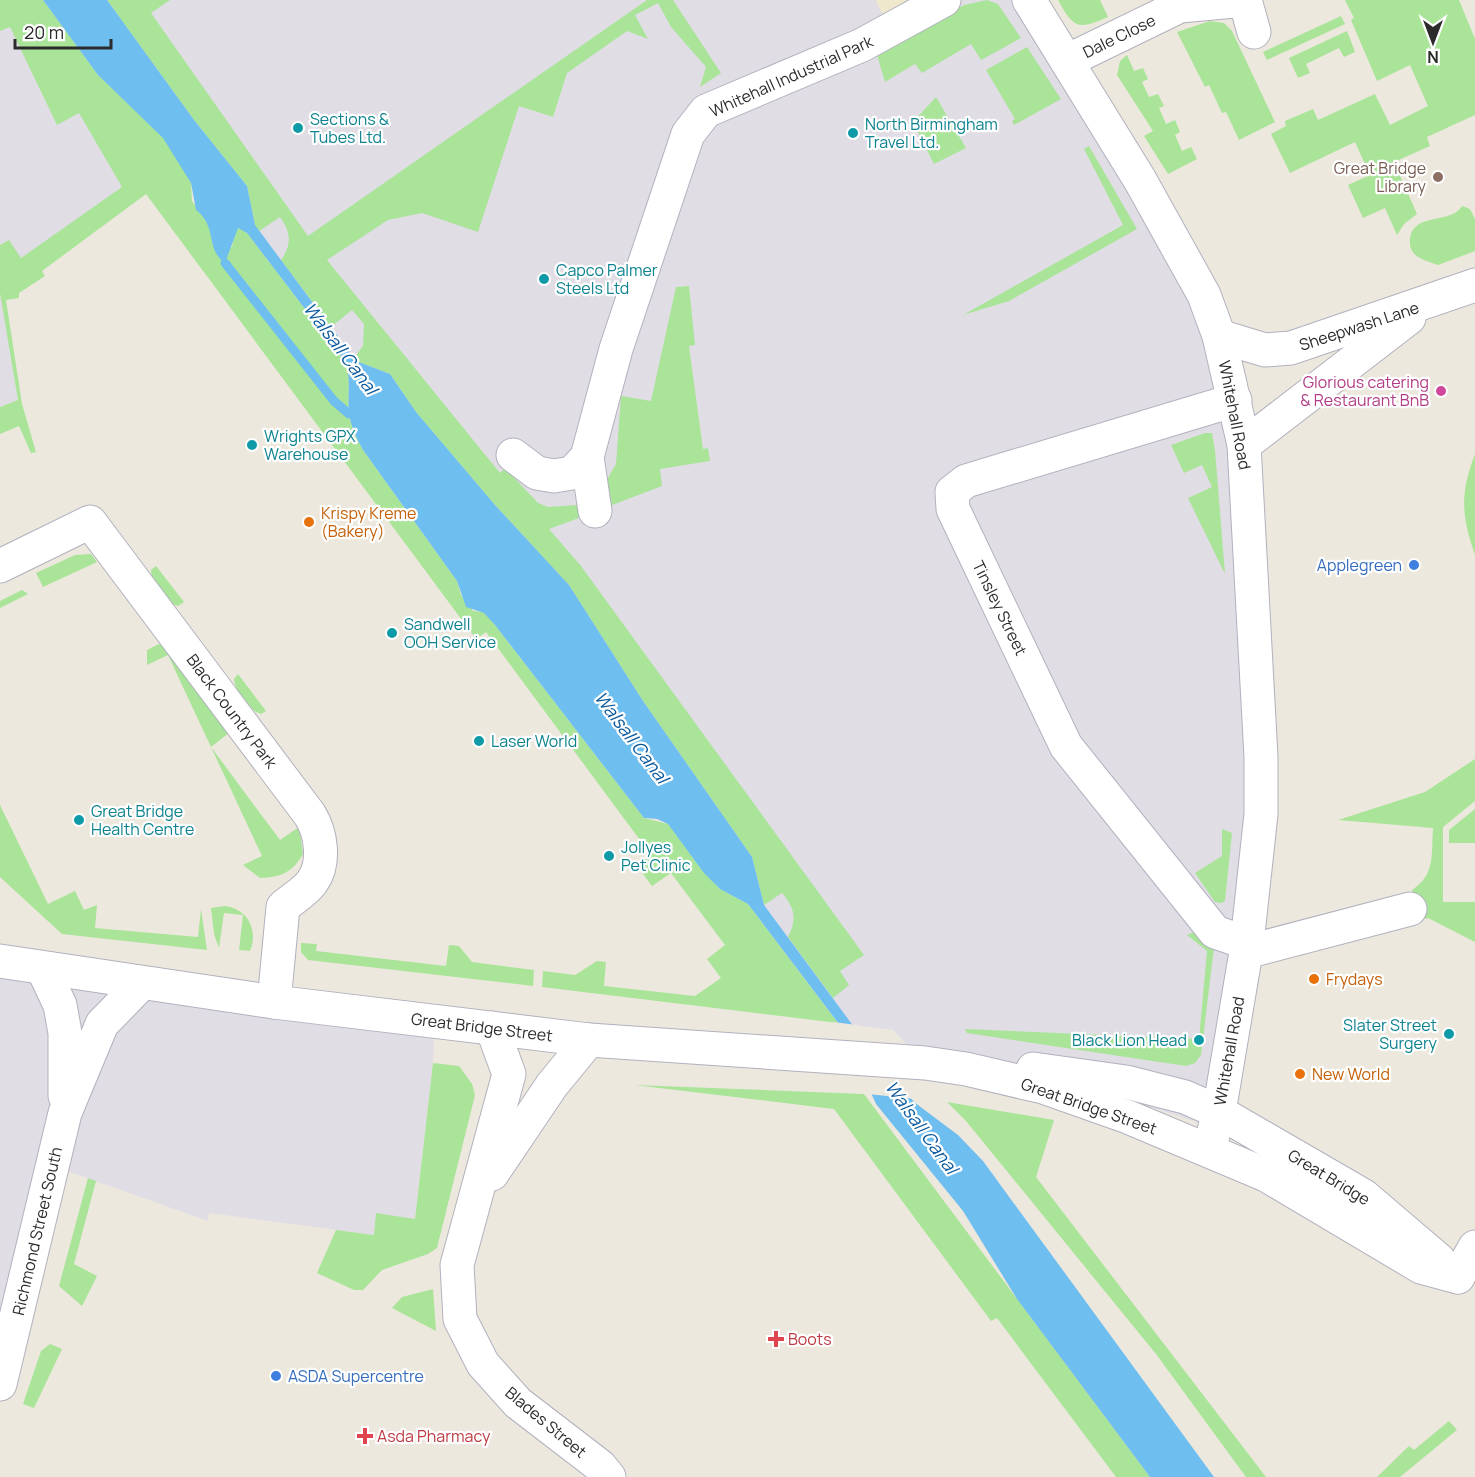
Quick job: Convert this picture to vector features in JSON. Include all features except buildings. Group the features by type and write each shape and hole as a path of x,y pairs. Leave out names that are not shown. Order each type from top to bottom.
{"street":[{"name":"Whitehall Industrial Park","path":"595,511 587,457 615,349 688,134 706,111 861,45 944,0"},
{"name":"Whitehall Road","path":"1029,0 1140,180 1204,295 1219,336 1244,445 1261,757 1261,814 1246,948 1214,1130"},
{"name":"Dale Close","path":"1068,61 1180,6 1245,0 1254,32"},
{"name":"Sheepwash Lane","path":"1219,336 1265,350 1291,348 1428,303 1475,285"},
{"name":"Sheepwash Lane","path":"1244,445 1428,303"},
{"name":"Tinsley Street","path":"1235,400 966,481 952,492 953,509 1066,746 1215,933 1246,948"},
{"path":"513,455 537,473 554,476 572,473 587,457"},
{"name":"Black Country Park","path":"0,566 90,522 310,815 319,830 318,866 312,882 283,907 274,1002"},
{"path":"1246,948 1410,909"},
{"name":"Great Bridge Street","path":"0,961 141,984 274,1002 589,1040 925,1063 966,1069 1037,1069 1126,1082 1185,1097 1214,1130"},
{"name":"Richmond Street South","path":"43,969 60,1005 66,1037 65,1113"},
{"name":"Richmond Street South","path":"0,1384 65,1113 102,1024 141,984"},
{"name":"Blades Street","path":"492,1028 509,1074 457,1265 460,1319 483,1364 518,1402 600,1466 609,1477"},
{"name":"Blades Street","path":"477,1196 552,1085 589,1040"},
{"name":"Great Bridge","path":"1214,1130 1266,1175 1421,1267 1467,1284"},
{"name":"Great Bridge","path":"1214,1130 1364,1196 1467,1284"},
{"path":"1467,1284 1475,1247"}],"shaded area":[{"path":"0,0 876,0 890,29 944,0 1029,0 1219,336 1261,757 1215,1128 1095,1089 925,1063 893,1030 846,1024 190,148 16,270 19,298 2,300 18,400 0,407","holes":["688,286 694,345 689,346 703,449 660,469"]},
{"path":"876,0 944,0 890,30"},
{"path":"0,961 435,1021 433,1063 415,1219 374,1235 209,1213 208,1221 53,1166 0,1384"}],"green space":[{"path":"0,0 43,0 98,75 164,138 183,166 191,183 192,201 210,227 213,245 232,247 234,232 238,227 247,233 344,360 349,379 350,418 358,441 457,581 461,595 473,611 484,612 495,625 644,818 668,824 720,889 748,904 838,1023 542,987 543,971 575,975 597,961 606,962 604,986 695,996 721,978 707,959 725,945 671,873 652,886 637,866 651,855 486,632 476,639 146,194 42,271 45,276 19,293 19,298 6,300 22,404 36,452 31,453 19,426 0,434 0,407 18,400 0,293 0,245 9,240 21,258 122,187 79,113 57,125 10,27 0,31"},
{"path":"107,0 170,0 151,13 308,236 647,0 673,0 721,73 700,87 706,67 671,27 658,3 635,15 648,39 627,31 567,73 553,117 519,106 478,232 422,213 388,220 327,260 500,473 505,468 538,503 548,507 577,505 587,515 549,529 581,566 864,955 840,971 849,985 833,998 788,937 793,925 793,914 786,898 782,893 764,905 752,857 643,701 569,585 495,505 416,412 390,374 356,361 354,358 363,346 364,324 352,310 331,327 281,260 289,239 280,217 259,231 255,225 247,186 194,120"},
{"path":"987,0 998,4 1021,38 981,60 971,44 922,73 915,64 885,82 877,55 964,5"},
{"path":"1058,0 1100,0 1108,17 1090,24 1078,24 1068,17"},
{"path":"1345,0 1459,0 1475,39 1475,115 1427,137 1430,146 1394,162 1417,214 1404,224 1397,235 1385,208 1363,218 1348,185 1370,175 1355,142 1290,173 1271,134 1286,126 1285,121 1313,109 1318,120 1375,94 1390,125 1428,106 1410,65 1377,81"},
{"path":"1341,16 1345,24 1267,60 1263,52"},
{"path":"1210,21 1224,23 1232,31 1275,122 1239,140 1226,112 1222,113 1209,85 1205,87 1177,32"},
{"path":"1347,31 1355,52 1344,57 1339,48 1306,64 1310,73 1298,78 1289,58"},
{"path":"1027,47 1061,99 1014,125 1012,121 1015,119 986,70"},
{"path":"1127,55 1134,71 1143,68 1148,79 1142,82 1149,97 1158,94 1164,106 1159,108 1166,124 1175,120 1180,132 1175,135 1182,151 1191,147 1197,159 1168,174 1144,136 1153,131 1117,75 1120,61"},
{"path":"936,97 966,148 934,164 913,122"},
{"path":"1089,146 1137,229 1009,301 963,315 1123,225 1084,149"},
{"path":"1462,206 1470,209 1475,219 1475,251 1438,265 1416,256 1410,244 1411,233 1416,227 1423,222 1449,216"},
{"path":"689,286 695,345 689,346 703,449 708,448 710,461 660,469 662,486 607,507 601,490 616,464 621,396 651,401 676,287"},
{"path":"1205,433 1212,433 1215,450 1225,574 1188,498 1212,487 1202,465 1184,473 1171,445"},
{"path":"1475,454 1475,555 1467,528 1464,504 1467,481"},
{"path":"91,554 97,562 43,587 36,573 75,555"},
{"path":"156,566 184,602 178,606 172,604 152,579 151,570"},
{"path":"22,590 28,594 0,608 0,601"},
{"path":"159,644 166,647 230,732 211,747 168,655 147,665 147,650"},
{"path":"238,674 266,711 261,714 256,712 243,700 234,679"},
{"path":"211,747 280,840 299,827 303,854 290,870 260,878 243,865 262,856"},
{"path":"1475,759 1475,801 1443,827 1443,902 1475,902 1475,942 1428,918 1421,920 1412,890 1420,884 1429,870 1433,828 1338,820 1425,792"},
{"path":"0,805 48,904 75,891 84,910 97,905 95,928 198,937 201,909 207,950 62,934 0,877"},
{"path":"1475,809 1475,843 1449,843 1449,830"},
{"path":"1222,829 1232,833 1225,901 1221,903 1215,902 1195,873 1222,856"},
{"path":"225,906 239,911 245,916 249,921 253,935 250,951 239,950 243,915 224,913 219,948 214,934 211,908"},
{"path":"1200,929 1214,948 1201,1055 1195,1063 1186,1066 967,1033 965,1029 1199,1039 1207,951 1187,935"},
{"path":"301,943 317,944 316,951 446,966 449,945 459,946 472,962 534,970 533,986 308,960 301,952"},
{"path":"433,1063 459,1066 472,1084 475,1095 437,1248 428,1254 382,1270 363,1290 354,1290 317,1273 336,1230 374,1235 376,1213 415,1219"},
{"path":"634,1085 864,1094 1150,1477 1116,1477 997,1318 991,1321 834,1109"},
{"path":"947,1102 1054,1120 1036,1177 1266,1477 1246,1477 1156,1354 966,1121"},
{"path":"88,1178 96,1181 74,1264 97,1276 82,1306 59,1286"},
{"path":"433,1289 436,1331 392,1308 402,1297"},
{"path":"50,1344 62,1349 34,1408 23,1404 41,1351"},
{"path":"1449,1421 1457,1430 1400,1477 1377,1477 1409,1446 1414,1450"}],"water":[{"name":"Walsall Canal","path":"43,0 107,0 194,120 247,186 255,225 356,361 390,374 416,412 495,505 569,585 643,701 752,857 764,905 851,1023 914,1102 958,1135 983,1161 1214,1477 1150,1477 1017,1299 963,1211 876,1104 842,1028 748,904 720,889 704,873 668,824 657,819 644,818 495,625 484,613 466,607 457,581 358,441 350,418 349,379 344,360 247,233 238,228 225,263 219,257 207,223 196,210 191,183 163,138 98,75"}],"pier":[{"path":"833,1022 857,1025 915,1099 868,1094"}],"waterway":[{"path":"225,263 334,401 349,414"}],"place":[{"name":"Sections & Tubes Ltd.","path":"298,128"},
{"name":"North Birmingham Travel Ltd.","path":"853,133"},
{"name":"Great Bridge Library","path":"1438,177"},
{"name":"Capco Palmer Steels Ltd","path":"544,279"},
{"name":"Glorious catering & Restaurant BnB","path":"1441,391"},
{"name":"Wrights GPX Warehouse","path":"252,445"},
{"name":"Krispy Kreme (Bakery)","path":"309,522"},
{"name":"Applegreen","path":"1414,565"},
{"name":"Sandwell OOH Service","path":"392,633"},
{"name":"Laser World","path":"479,741"},
{"name":"Great Bridge Health Centre","path":"79,820"},
{"name":"Jollyes Pet Clinic","path":"609,856"},
{"name":"Frydays","path":"1314,979"},
{"name":"Slater Street Surgery","path":"1449,1034"},
{"name":"Black Lion Head","path":"1199,1040"},
{"name":"New World","path":"1300,1074"},
{"name":"Boots","path":"776,1339"},
{"name":"ASDA Supercentre","path":"276,1376"},
{"name":"Asda Pharmacy","path":"365,1436"}]}
